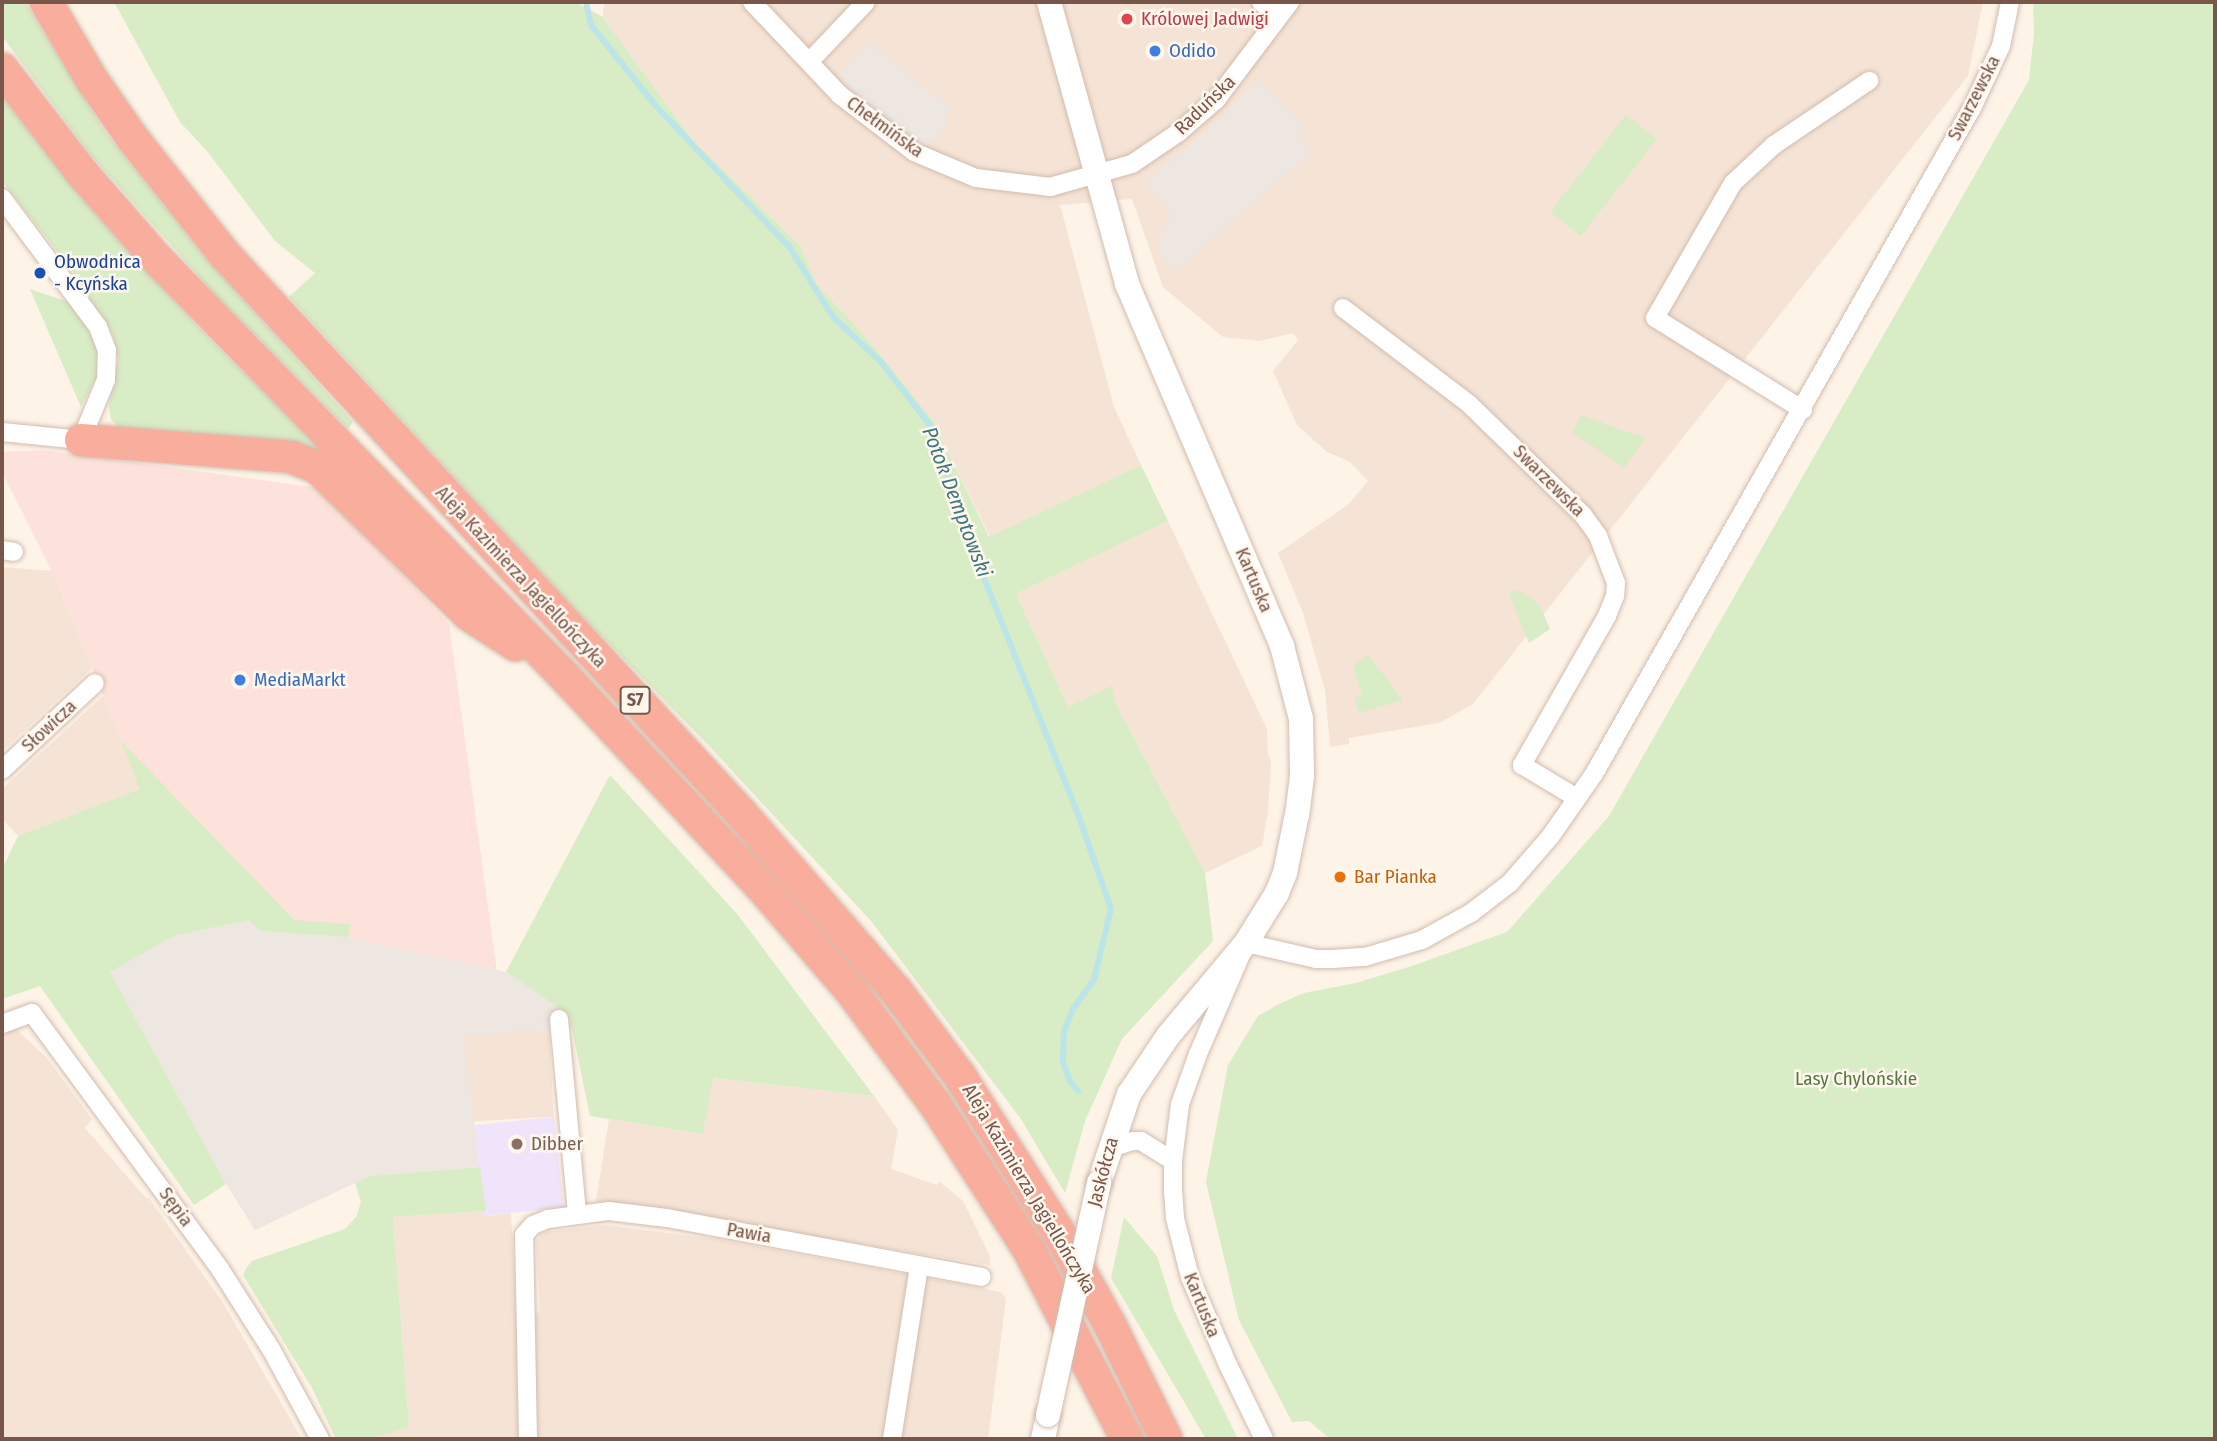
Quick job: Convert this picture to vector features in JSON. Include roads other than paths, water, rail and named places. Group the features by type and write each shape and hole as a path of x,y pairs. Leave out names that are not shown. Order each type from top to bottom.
{"highway":[{"name":"Aleja Kazimierza Jagiellończyka","path":"46,2 92,80 133,139 225,255 741,813 897,992 961,1078 1058,1231 1111,1327 1166,1439"},
{"name":"Aleja Kazimierza Jagiellończyka","path":"2,69 83,174 159,261 567,679 801,930 886,1036 935,1104 1029,1250 1127,1439"},
{"path":"81,440 291,457 317,467 468,614 567,679"}],"street":[{"name":"Chełmińska","path":"752,2 840,95 871,122 914,152 976,178 1040,187 1063,185 1095,176"},
{"path":"810,61 866,2"},
{"name":"Kartuska","path":"1049,2 1127,284 1282,646 1301,719 1302,776 1293,838 1277,893 1246,943 1190,1073 1180,1104 1173,1161 1175,1218 1190,1277 1227,1366 1264,1439"},
{"path":"1261,2 1279,17"},
{"name":"Raduńska","path":"1095,176 1132,164 1180,132 1216,100 1290,2"},
{"name":"Swarzewska","path":"1246,943 1316,959 1332,959 1365,957 1429,937 1471,913 1510,883 1550,837 1594,774 1803,410 1973,106 2000,47 2010,2"},
{"path":"1803,410 1655,318 1733,183 1774,145 1869,81"},
{"path":"2,198 98,327 107,350 106,380 81,440 2,432"},
{"name":"Swarzewska","path":"1343,308 1469,404 1583,515 1598,537 1616,583 1615,596 1607,616 1522,765 1577,798"},
{"name":"Słowicza","path":"2,770 95,683"},
{"name":"Jaskółcza","path":"1043,1439 1099,1183 1108,1149 1129,1094 1146,1068 1246,943"},
{"name":"Sępia","path":"2,1024 32,1013 220,1269 278,1361 320,1439"},
{"path":"559,1019 577,1213"},
{"path":"1108,1149 1133,1140 1141,1141 1173,1161"},
{"name":"Pawia","path":"528,1439 524,1235 533,1225 548,1219 577,1213 609,1211 667,1218 982,1277"},
{"path":"892,1439 919,1266"}],"waterway":[{"name":"Potok Demptowski","path":"586,2 591,25 655,105 790,248 833,317 881,362 930,425 978,563 1079,817 1111,909 1094,980 1073,1009 1064,1031 1063,1062 1070,1081 1078,1091"}],"place":[{"name":"Królowej Jadwigi","path":"1127,19"},
{"name":"Odido","path":"1155,51"},
{"name":"Obwodnica - Kcyńska","path":"40,273"},
{"name":"MediaMarkt","path":"240,680"},
{"name":"Bar Pianka","path":"1340,877"},
{"name":"Dibber","path":"517,1144"}],"park label":[{"name":"Lasy Chylońskie","path":"1856,1079"}]}
